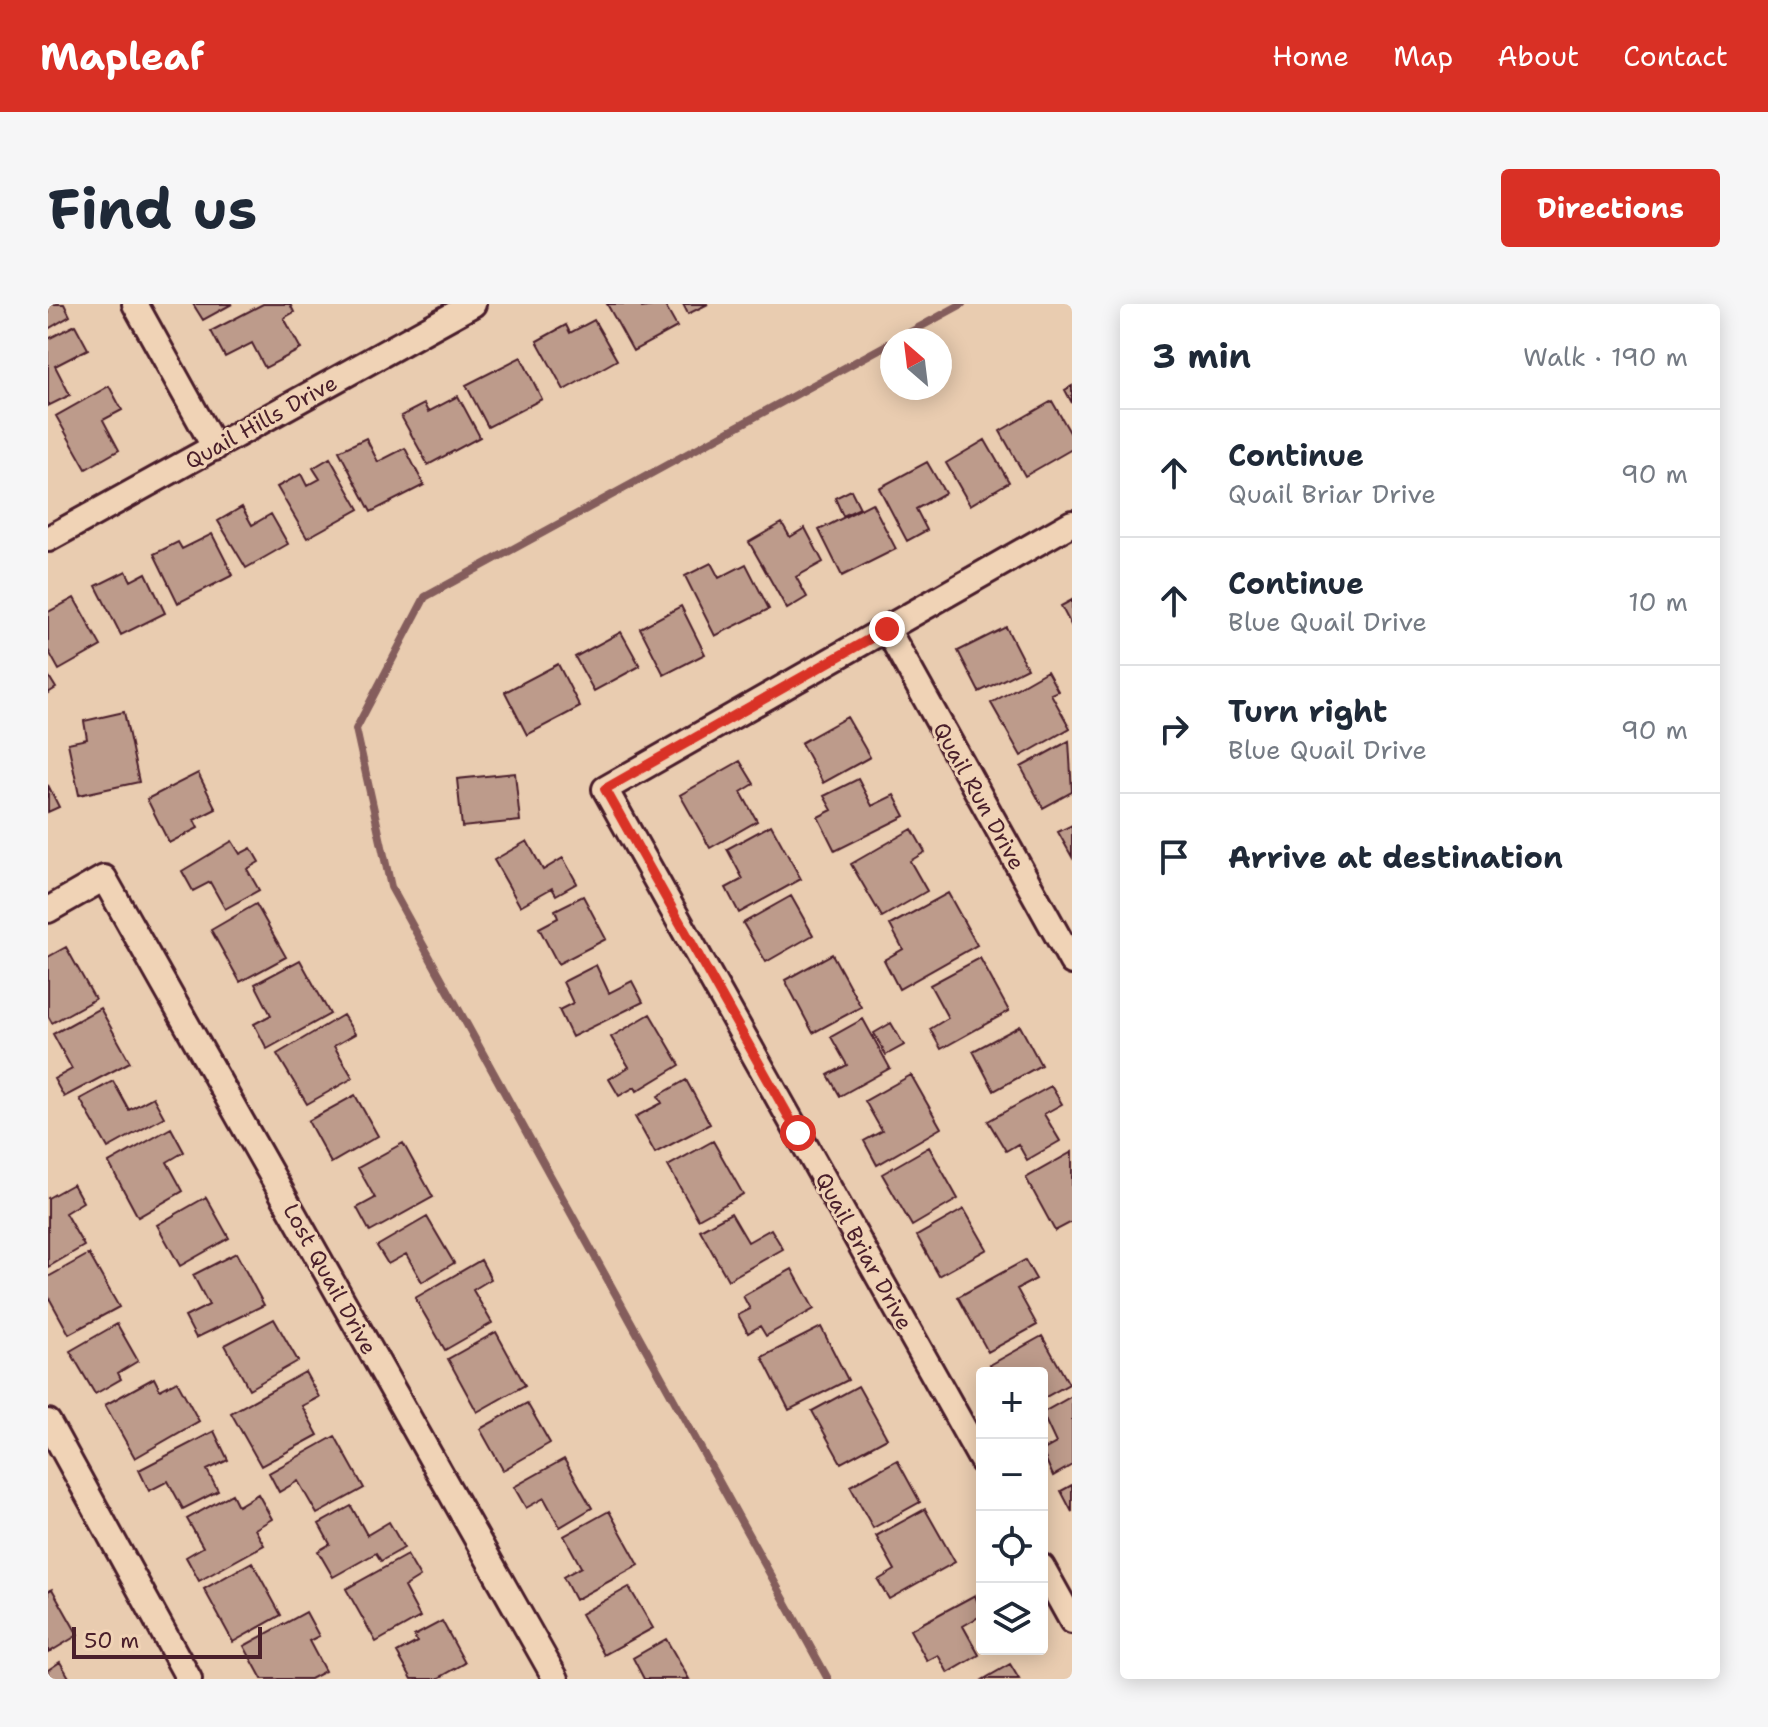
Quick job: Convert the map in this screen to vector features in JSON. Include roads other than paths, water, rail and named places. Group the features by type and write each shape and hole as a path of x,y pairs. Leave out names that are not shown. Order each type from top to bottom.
{"street":[{"path":"135,304 215,448"},
{"name":"Quail Hills Drive","path":"48,539 473,304"},
{"path":"887,629 1072,523"},
{"name":"Quail Briar Drive","path":"887,629 605,789 976,1450"},
{"name":"Quail Run Drive","path":"887,629 1072,962"},
{"name":"Lost Quail Drive","path":"48,910 104,878 556,1679"},
{"path":"48,1422 55,1451 189,1679"},
{"path":"1048,1578 1072,1621"}],"waterway":[{"path":"918,328 962,304"},
{"path":"828,1679 391,887 356,729 425,597 880,349"}]}
